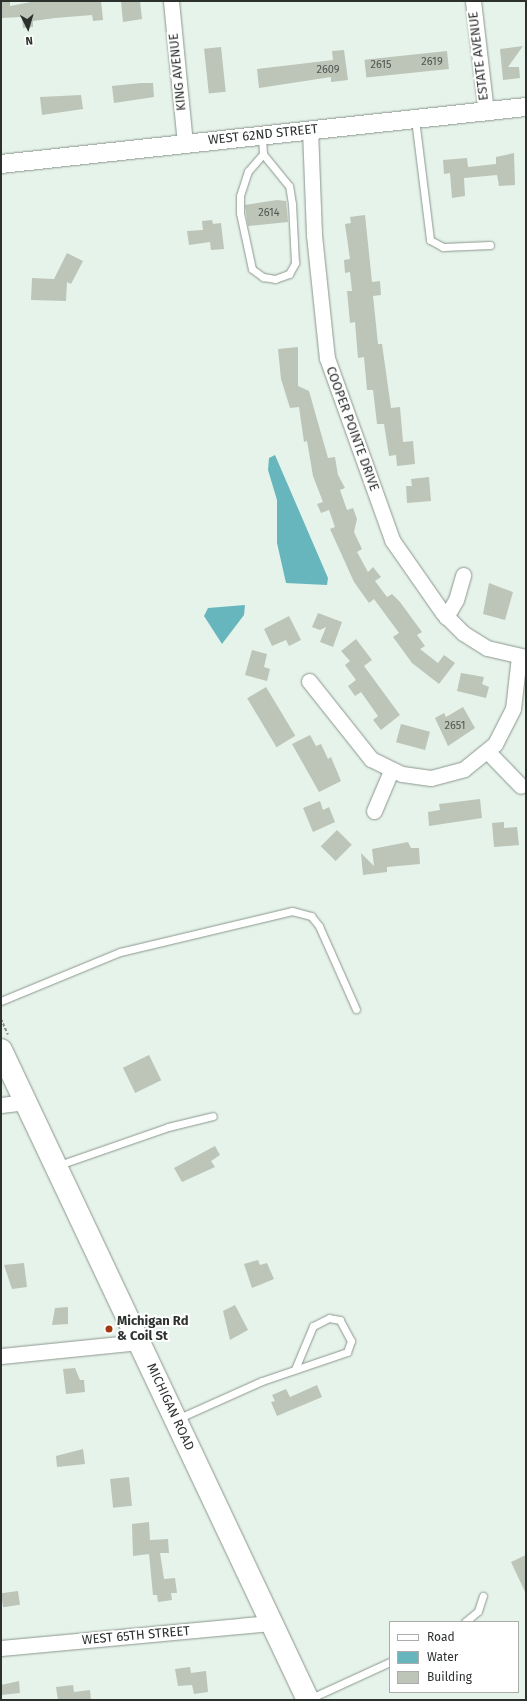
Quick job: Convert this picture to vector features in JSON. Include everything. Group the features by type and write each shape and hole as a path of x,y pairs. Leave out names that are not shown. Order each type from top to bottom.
{"main road":[{"name":"MICHIGAN ROAD","path":"1,1050 307,1700"}],"street":[{"name":"KING AVENUE","path":"171,1 185,143"},
{"name":"ESTATE AVENUE","path":"473,1 486,112"},
{"name":"WEST 62ND STREET","path":"1,164 526,107"},
{"name":"COOPER POINTE DRIVE","path":"310,130 314,235 328,366 392,540 446,617 482,645 523,657"},
{"path":"446,617 456,600 463,575"},
{"path":"309,680 361,750 391,771 408,776 442,776 475,763 488,752 510,719 523,657"},
{"path":"488,752 521,786"},
{"path":"374,810 391,771"},
{"path":"1,1105 26,1102"},
{"path":"1,1356 139,1342"},
{"name":"WEST 65TH STREET","path":"1,1648 271,1623"}],"lane":[{"path":"415,119 430,240 443,247 490,245"},
{"path":"262,135 263,154 289,186 292,204 295,263 289,274 275,279 263,277 252,269 240,213 240,196 248,171 263,154"},
{"path":"1,1001 120,952 292,911 310,916 319,926 356,1009"},
{"path":"56,1166 87,1152 213,1116"},
{"path":"176,1420 295,1369 347,1352 351,1341 340,1320 329,1318 313,1326 295,1369"},
{"path":"466,1621 478,1611 483,1596"},
{"path":"307,1700 389,1662"}],"water":[{"path":"275,455 328,578 327,585 286,583 277,543 277,500 268,470 269,458"},
{"path":"245,605 244,615 222,644 204,616 208,608"}],"building":[{"path":"1,1 10,1 10,6 36,1 101,1 103,20 93,21 92,15 55,18 33,21 33,27 23,28 22,17 1,18"},
{"path":"121,1 140,1 142,19 123,22"},
{"path":"523,46 508,67 519,67 520,78 503,80 500,49"},
{"path":"221,47 226,92 209,94 204,49"},
{"path":"344,50 348,80 331,82 331,77 259,88 257,69 333,60 332,51"},
{"path":"447,51 449,69 366,78 364,60"},
{"path":"153,83 154,97 114,103 112,86"},
{"path":"81,95 83,109 42,115 40,97"},
{"path":"514,153 515,185 499,186 497,175 464,178 465,196 452,198 450,173 444,174 443,160 467,158 468,167 496,164 496,157"},
{"path":"277,200 286,201 288,222 248,226 245,205"},
{"path":"365,215 372,282 380,281 381,295 373,296 378,344 382,344 391,408 400,407 403,442 413,441 415,464 397,466 396,455 389,456 384,424 377,424 373,390 367,390 364,357 358,358 355,322 350,323 347,291 352,291 350,272 345,273 344,260 350,259 345,224 351,223 350,217"},
{"path":"212,220 213,224 221,223 224,249 211,250 210,242 189,245 187,231 203,230 202,221"},
{"path":"67,253 83,261 71,284 67,282 66,301 31,300 32,278 54,279"},
{"path":"298,347 298,386 309,391 328,458 335,457 338,475 345,488 340,490 347,510 353,508 357,519 354,532 362,549 357,552 368,572 373,567 381,577 375,581 387,597 392,594 400,602 422,632 417,635 425,646 420,649 438,663 444,655 455,663 439,684 412,663 393,637 399,633 374,599 369,603 354,582 330,529 335,527 329,510 321,513 317,504 323,502 313,476 307,441 304,442 299,407 290,408 281,379 278,349"},
{"path":"429,477 431,501 407,503 406,486 412,486 411,479"},
{"path":"489,583 513,592 505,620 483,614"},
{"path":"318,613 342,622 333,647 320,642 326,627 320,630 312,627"},
{"path":"289,616 301,640 289,646 286,640 272,646 264,629"},
{"path":"356,639 372,660 364,666 400,715 381,730 373,720 378,716 361,692 355,696 348,686 356,680 345,665 350,661 341,651"},
{"path":"252,650 267,654 264,667 270,669 267,681 245,675"},
{"path":"461,673 484,677 482,684 489,687 486,698 457,691"},
{"path":"266,687 295,736 276,747 247,698"},
{"path":"463,707 475,728 448,746 435,718 444,713 446,717"},
{"path":"401,724 430,732 425,750 396,742"},
{"path":"310,735 316,746 321,744 328,759 331,757 341,781 319,792 292,744"},
{"path":"480,799 482,818 429,826 428,812 440,810 439,804"},
{"path":"320,801 323,810 329,807 335,822 313,832 303,808"},
{"path":"504,822 504,828 517,827 519,845 494,847 492,823"},
{"path":"337,830 352,845 336,861 321,846"},
{"path":"408,842 411,848 419,848 420,864 387,867 387,872 363,875 361,853 374,866 372,849"},
{"path":"149,1055 161,1080 135,1093 123,1068"},
{"path":"215,1146 220,1155 211,1161 215,1167 182,1182 174,1168"},
{"path":"258,1260 260,1265 267,1263 274,1279 252,1288 244,1264"},
{"path":"24,1263 27,1287 12,1289 4,1265"},
{"path":"235,1305 248,1330 230,1340 223,1311"},
{"path":"68,1307 68,1324 52,1325 55,1308"},
{"path":"75,1368 80,1380 84,1380 85,1392 66,1394 63,1369"},
{"path":"317,1385 322,1397 277,1416 271,1402 275,1401 272,1395 286,1389 290,1397"},
{"path":"83,1449 85,1464 57,1467 56,1456"},
{"path":"129,1477 132,1506 113,1508 110,1479"},
{"path":"149,1522 150,1540 168,1539 169,1553 160,1553 164,1579 175,1578 177,1593 171,1593 172,1600 158,1602 157,1595 153,1595 149,1554 133,1556 132,1524"},
{"path":"526,1555 526,1594 511,1562"},
{"path":"18,1591 20,1605 3,1607 1,1593"},
{"path":"190,1667 191,1673 206,1671 208,1692 194,1694 192,1685 178,1686 175,1669"},
{"path":"19,1681 20,1693 1,1695 1,1685"},
{"path":"73,1685 74,1692 90,1690 91,1700 58,1700 56,1687"}],"place":[{"name":"Michigan Rd & Coil St","path":"109,1329"}]}
